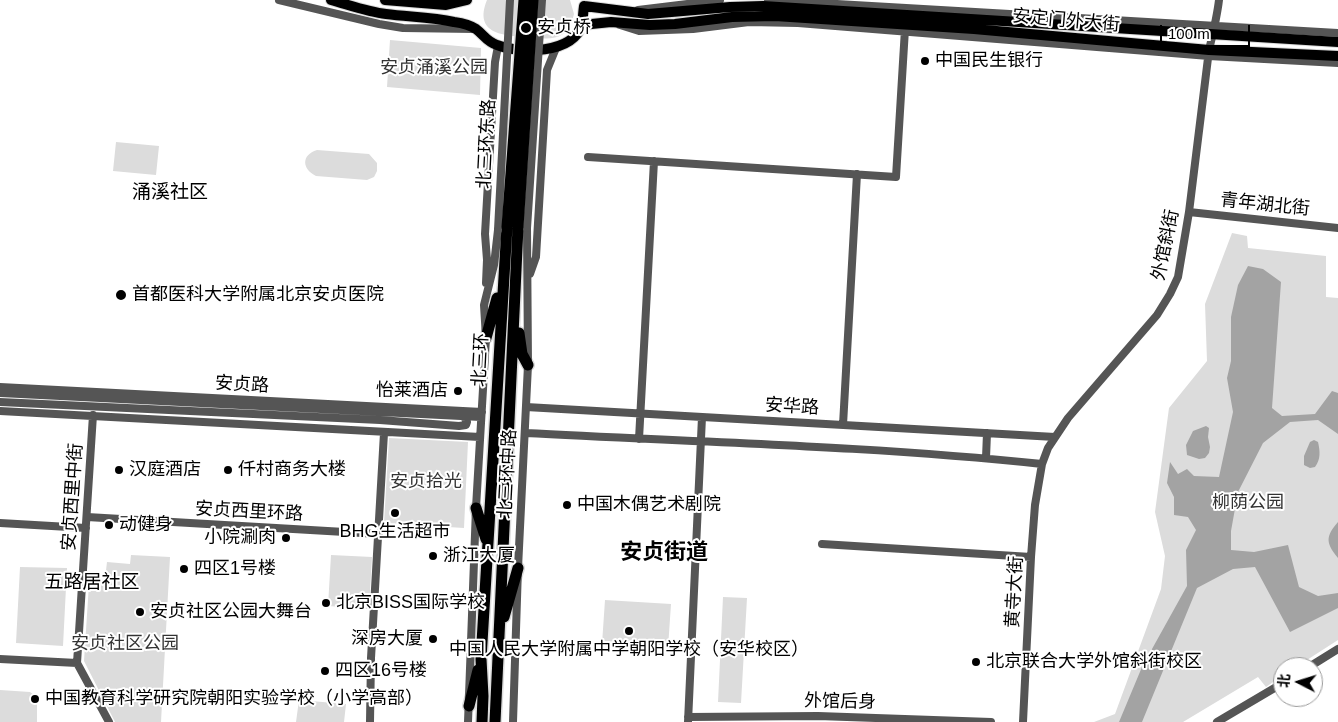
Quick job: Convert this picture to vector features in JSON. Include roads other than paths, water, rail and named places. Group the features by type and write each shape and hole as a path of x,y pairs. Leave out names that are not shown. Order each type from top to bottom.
{"highway":[{"name":"北三环","path":"495,722 515,314 512,228 524,0"},
{"name":"北三环","path":"482,722 481,659 489,545 502,287 512,228 533,0"},
{"path":"486,338 496,300 502,287"},
{"path":"515,314 522,354 528,365"},
{"path":"476,508 489,545"},
{"path":"500,631 518,568"},
{"path":"469,706 481,659"}],"main road":[{"path":"331,0 384,14 434,18 464,24 476,29 488,42 498,46 543,50 556,48 575,36 582,25 581,3"},
{"path":"385,0 446,5 466,1"},
{"name":"安定门外大街","path":"581,3 648,14 763,6 1209,53 1338,56"},
{"name":"安定门外大街","path":"582,25 611,22 650,25 675,24 732,17 775,16 1214,30 1270,38 1338,42"}],"street":[{"path":"279,0 403,28 476,29"},
{"name":"北三环东路","path":"510,0 512,228"},
{"path":"512,228 542,0"},
{"path":"627,12 720,0"},
{"path":"768,0 907,20"},
{"path":"588,157 896,178 907,20 918,4 918,0"},
{"name":"外馆斜街","path":"1042,464 1048,448 1055,437 1089,392 1165,304 1178,277 1189,212 1209,53 1219,0"},
{"path":"1260,28 1270,38"},
{"path":"1214,30 1260,28 1338,33"},
{"path":"484,305 487,260 485,234 498,46"},
{"path":"528,284 536,257 547,70 556,48"},
{"path":"1209,53 1338,63"},
{"path":"639,439 654,161"},
{"path":"843,425 857,174"},
{"name":"青年湖北街","path":"1189,212 1338,228"},
{"name":"北三环中路","path":"512,228 528,284 528,365 513,722"},
{"name":"北三环中路","path":"468,722 476,508 486,338 484,305 494,264 512,228"},
{"name":"安贞路","path":"0,387 73,398 177,410 455,426"},
{"name":"安贞路","path":"0,393 73,398"},
{"path":"72,414 73,398"},
{"name":"安贞路","path":"0,402 73,398 150,398 324,404 482,415"},
{"name":"安贞路","path":"150,398 317,410 464,417 482,415"},
{"path":"317,410 324,404"},
{"name":"安华路","path":"526,407 1055,437"},
{"path":"168,420 177,410"},
{"path":"0,411 480,437"},
{"name":"安贞西里中街","path":"78,663 93,415"},
{"path":"432,435 455,426 466,425 468,422 464,417"},
{"path":"688,720 702,417"},
{"path":"325,418 340,430"},
{"path":"370,722 371,658 384,433"},
{"path":"525,433 986,458 1042,464"},
{"path":"986,458 987,433"},
{"name":"黄寺大街","path":"1024,722 1031,557 1035,505 1042,464"},
{"name":"安贞西里环路","path":"87,517 379,534"},
{"path":"0,523 86,528"},
{"path":"822,544 1031,557"},
{"path":"1323,658 1338,649"},
{"path":"0,659 78,663 109,722"},
{"path":"1217,722 1273,689"},
{"name":"外馆后身","path":"688,720 818,716 991,722"}],"place":[{"name":"安贞桥","path":"526,28"},
{"name":"中国民生银行","path":"925,61"},
{"name":"首都医科大学附属北京安贞医院","path":"121,295"},
{"name":"怡莱酒店","path":"458,391"},
{"name":"汉庭酒店","path":"119,470"},
{"name":"仟村商务大楼","path":"228,470"},
{"name":"中国木偶艺术剧院","path":"567,505"},
{"name":"BHG生活超市","path":"395,513"},
{"name":"动健身","path":"109,525"},
{"name":"小院涮肉","path":"286,538"},
{"name":"浙江大厦","path":"433,556"},
{"name":"四区1号楼","path":"184,569"},
{"name":"北京BISS国际学校","path":"326,603"},
{"name":"安贞社区公园大舞台","path":"140,612"},
{"name":"中国人民大学附属中学朝阳学校（安华校区）","path":"629,631"},
{"name":"深房大厦","path":"433,639"},
{"name":"北京联合大学外馆斜街校区","path":"976,662"},
{"name":"四区16号楼","path":"325,671"},
{"name":"中国教育科学研究院朝阳实验学校（小学高部）","path":"35,699"}],"district":[{"name":"涌溪社区","path":"170,193"},
{"name":"安贞街道","path":"664,553"},
{"name":"五路居社区","path":"92,583"}],"park label":[{"name":"安贞涌溪公园","path":"434,68"},
{"name":"安贞拾光","path":"426,482"},
{"name":"柳荫公园","path":"1248,503"},
{"name":"安贞社区公园","path":"125,644"}]}
